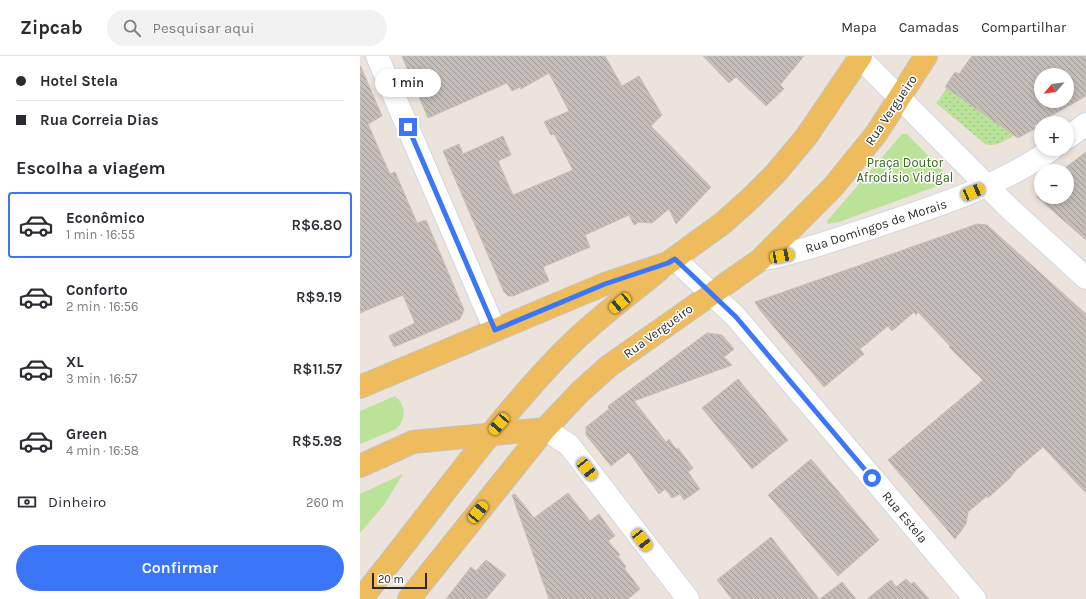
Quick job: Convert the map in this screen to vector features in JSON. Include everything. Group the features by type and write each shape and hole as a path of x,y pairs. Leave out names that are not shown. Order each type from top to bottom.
{"main road":[{"name":"Rua Vergueiro","path":"410,599 545,429 580,392 609,366 760,260 833,187 855,162 901,98 926,56"},
{"path":"361,599 491,434 538,379 570,345 671,261 723,223 775,174 806,137 860,57"},
{"path":"360,388 605,284 671,261"},
{"path":"360,466 414,442 545,429"}],"street":[{"path":"377,56 495,330"},
{"path":"860,57 987,186 1086,278"},
{"path":"1074,133 1086,124"},
{"name":"Rua Domingos de Morais","path":"760,260 800,251 958,198 987,186 1042,156"},
{"name":"Rua Estela","path":"671,261 736,317 975,599"},
{"path":"545,429 569,446 688,599"}],"green space":[{"path":"947,88 1015,135 996,144 988,145 984,143 936,103"},
{"name":"Praça Doutor Afrodísio Vidigal","path":"902,134 907,134 950,178 948,182 839,222 828,224 827,221"},
{"path":"395,396 399,400 404,412 400,425 396,429 360,444 360,411"},
{"path":"403,474 384,505 360,533 360,494"}],"building":[{"path":"402,56 605,56 622,86 639,76 662,115 651,126 711,187 676,224 669,209 652,223 639,222 634,225 629,215 585,235 590,247 543,267 549,281 513,296 508,296 504,292 443,151 459,144 463,154 503,136 511,155 498,161 513,195 573,170 554,134 551,135 544,122 569,111 549,73 521,89 520,87 512,91 507,83 428,118"},
{"path":"703,56 804,56 780,85 784,89 766,106 736,77 729,83"},
{"path":"972,56 1086,56 1086,96 1074,103 1074,68 1034,68 1034,108 1065,108 1051,116 1034,116 1034,129 1018,138 945,87 955,72 959,74"},
{"path":"360,65 382,116 368,124 390,174 395,172 417,223 426,220 464,310 460,319 394,347 389,336 415,323 403,295 360,313"},
{"path":"1086,152 1086,240 1045,204 1074,204 1074,164 1070,164"},
{"path":"977,224 987,225 1086,314 1086,493 1043,447 1016,470 1010,478 988,498 987,496 968,512 966,524 955,539 888,460 983,380 949,347 950,346 918,312 916,315 914,312 892,331 888,326 860,349 864,354 824,387 755,302"},
{"path":"707,333 722,335 734,349 724,357 732,365 634,401 666,442 669,439 693,468 688,472 700,489 684,500 680,494 672,498 665,489 659,494 629,452 611,466 586,435 586,427 609,409 608,406"},
{"path":"738,379 788,440 752,469 702,408"},
{"path":"811,459 879,540 838,576 768,495"},
{"path":"568,493 590,521 599,514 615,536 608,541 620,555 618,556 626,567 624,568 640,589 628,599 549,599 512,495 515,494 534,518"},
{"path":"771,537 819,599 732,599 717,580"},
{"path":"486,560 506,575 486,599 446,599 471,567 476,571"},
{"path":"906,579 911,584 914,582 929,599 867,599 891,580 896,587"},
{"path":"842,582 856,599 820,599"}],"route":[{"path":"408,127 495,330 605,284 668,263 675,259 691,276 736,317 872,478"}]}
